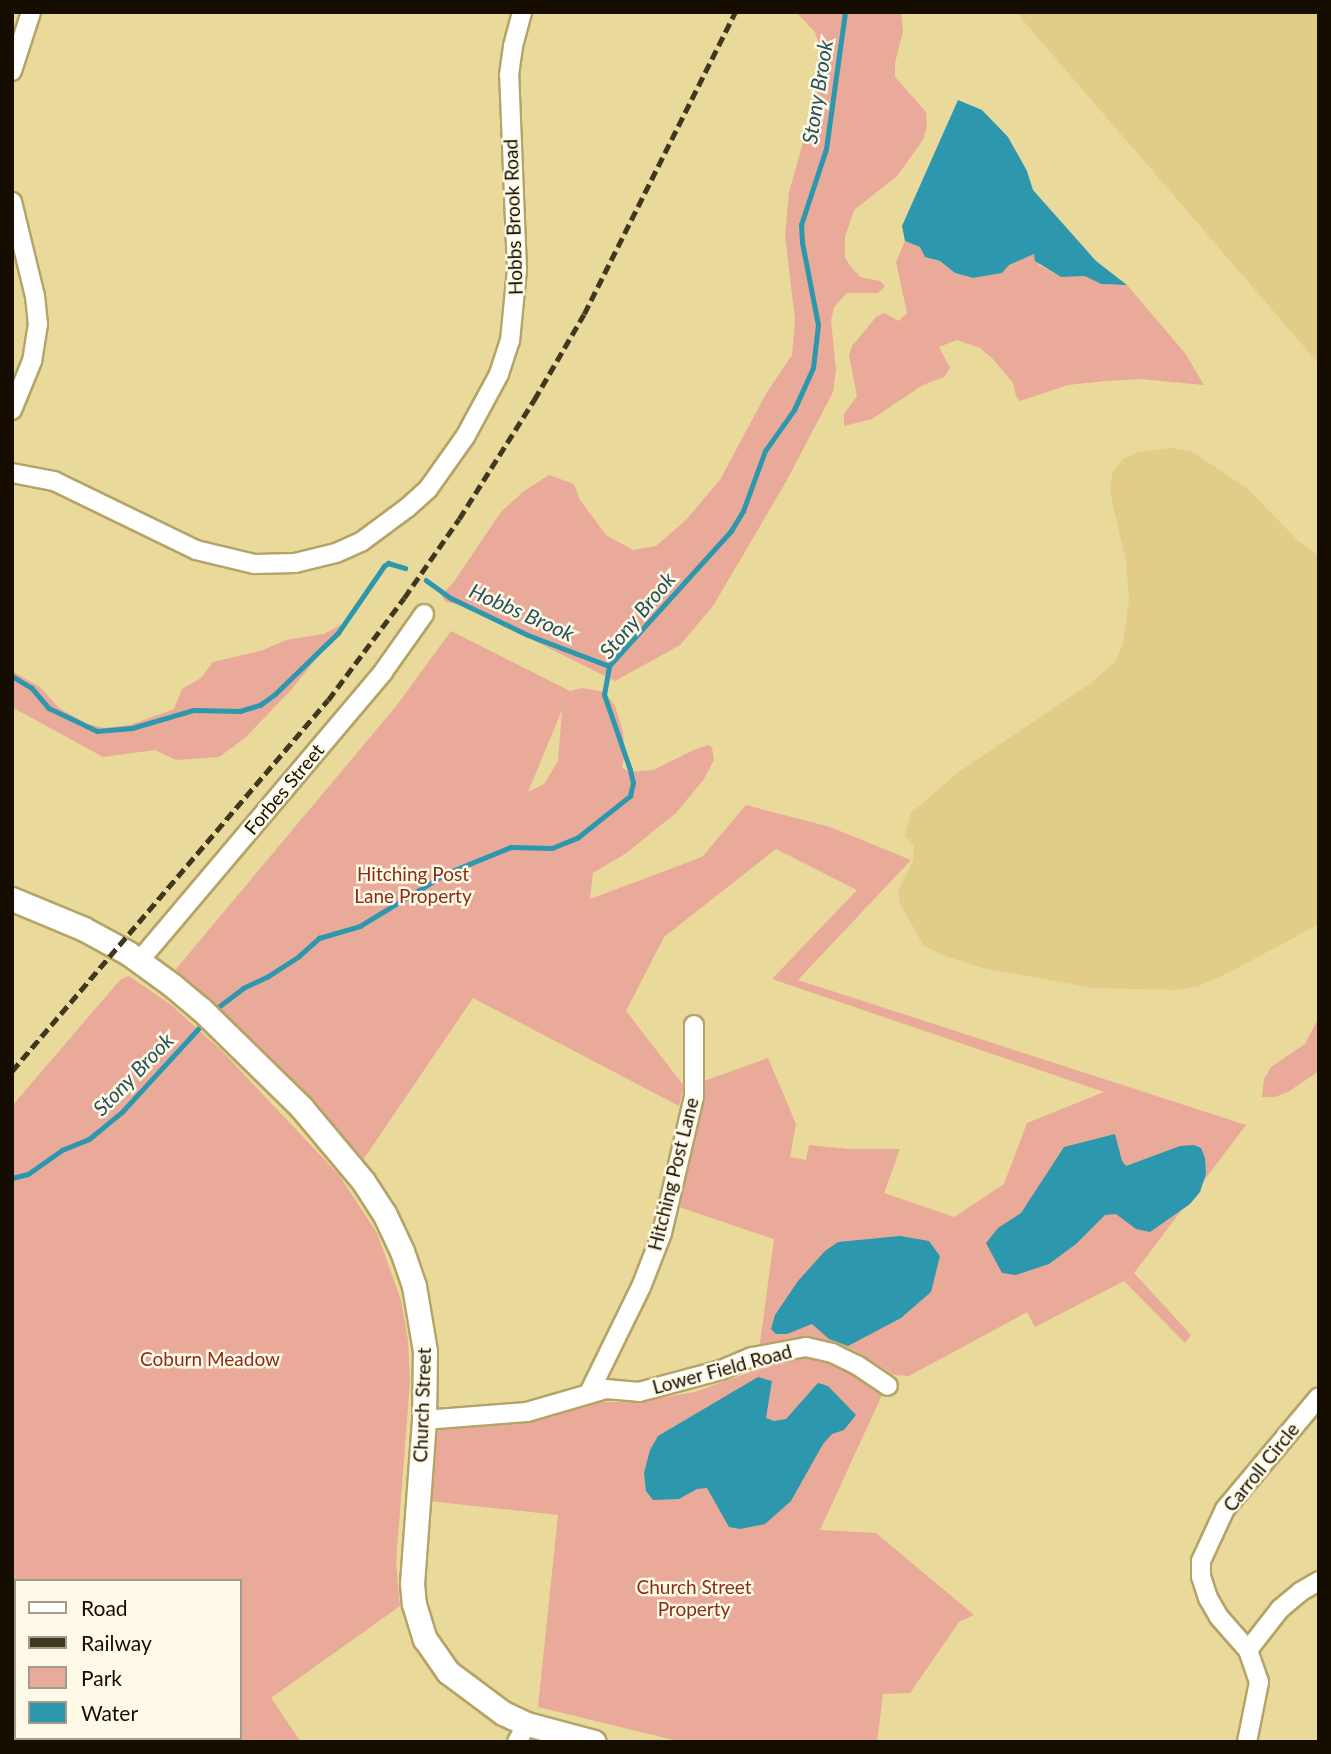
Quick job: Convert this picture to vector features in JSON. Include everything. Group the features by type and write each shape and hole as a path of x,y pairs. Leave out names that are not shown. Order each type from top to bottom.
{"street":[{"path":"12,71 32,12"},
{"name":"Hobbs Brook Road","path":"12,473 54,481 196,550 254,564 295,563 336,553 361,542 407,508 428,489 466,437 499,374 510,341 517,270 509,75 522,12"},
{"path":"12,202 33,289 38,324 32,361 12,410"},
{"name":"Forbes Street","path":"140,960 383,672 424,614"},
{"name":"Church Street","path":"12,899 84,929 140,960 202,1010 333,1142 384,1213 406,1262 421,1319 425,1351 424,1420 412,1571 418,1621 425,1639 448,1672 522,1733 594,1742"},
{"name":"Hitching Post Lane","path":"589,1393 641,1287 662,1233 694,1097 694,1026"},
{"name":"Lower Field Road","path":"424,1420 527,1412 566,1403 606,1389 639,1392 720,1370 752,1357 806,1347 857,1365 888,1386"},
{"name":"Carroll Circle","path":"1248,1650 1219,1617 1208,1598 1201,1561 1225,1509 1319,1397"},
{"path":"1247,1742 1258,1682 1248,1650 1280,1609 1300,1592 1319,1581"}],"shaded area":[{"path":"1016,12 1319,12 1319,364 1038,38"},
{"path":"1172,448 1193,452 1249,490 1298,541 1319,556 1319,924 1232,971 1199,986 1178,990 1094,988 983,968 945,956 923,945 900,903 898,891 913,861 914,846 905,836 911,813 960,771 1088,685 1116,661 1123,644 1129,600 1126,561 1110,492 1112,474 1123,459 1138,452"}],"green space":[{"path":"796,12 901,12 903,31 895,63 895,77 926,112 927,127 923,140 897,176 854,210 845,237 845,258 851,267 860,277 880,281 885,286 878,293 847,293 834,307 831,321 836,370 833,392 787,480 713,606 680,645 615,681 462,605 446,602 441,595 453,583 501,512 524,491 549,475 574,484 580,500 606,535 633,550 656,546 685,521 720,480 767,392 792,355 795,319 785,236 789,192 819,86 821,51 815,32"},
{"path":"905,241 920,247 955,273 973,278 1002,273 1009,265 1035,253 1039,265 1061,277 1085,276 1101,284 1127,285 1185,353 1204,385 1140,379 1105,381 1068,385 1020,401 1013,383 993,359 980,348 957,340 939,347 950,368 944,377 923,385 872,419 844,426 844,414 857,396 849,355 852,346 876,317 884,313 899,321 907,313 896,262"},
{"path":"346,622 291,690 245,738 219,757 176,760 155,750 103,757 12,707 12,671 40,687 59,708 87,724 104,728 130,725 174,709 182,689 201,678 213,662 263,650 286,640 324,634"},
{"name":"Hitching Post Lane Property","path":"451,631 570,691 582,688 605,692 615,706 623,732 625,754 622,768 630,772 653,770 709,745 714,760 704,779 676,813 625,854 593,873 590,899 702,857 746,805 830,827 911,860 798,980 1246,1125 1134,1273 1191,1335 1185,1343 1124,1281 1035,1327 1027,1312 909,1376 894,1375 854,1350 828,1342 815,1340 759,1350 774,1239 679,1207 704,1081 768,1058 796,1124 790,1157 806,1160 809,1145 849,1149 900,1149 884,1193 954,1217 1004,1184 1027,1123 1104,1092 772,979 857,890 776,849 664,937 626,1011 684,1086 679,1106 473,998 363,1160 255,1045 246,1040 233,1022 208,998 191,991 176,969 397,705","holes":["562,710 558,761 544,784 528,792"]},
{"name":"Coburn Meadow","path":"129,976 170,1004 221,1050 339,1175 377,1233 401,1300 408,1340 410,1381 396,1562 400,1606 271,1698 301,1742 12,1742 12,1106 120,980"},
{"path":"1319,1017 1319,1071 1288,1092 1275,1097 1262,1097 1264,1079 1271,1067 1305,1044"},
{"name":"Church Street Property","path":"815,1358 841,1364 883,1393 820,1530 876,1533 974,1615 959,1622 910,1693 883,1694 877,1742 682,1742 538,1707 558,1515 429,1501 434,1430 526,1421 591,1402 635,1402 695,1392 783,1360"}],"water":[{"path":"958,100 982,110 1008,137 1027,171 1033,190 1096,261 1127,285 1101,284 1085,276 1061,277 1035,261 1034,254 1009,265 1002,273 973,278 955,273 940,261 925,257 920,247 905,241 902,226"},
{"path":"1115,1134 1122,1161 1126,1166 1180,1146 1194,1145 1201,1148 1206,1174 1200,1192 1190,1204 1150,1232 1136,1229 1116,1214 1105,1215 1076,1244 1049,1264 1016,1275 1002,1273 986,1243 998,1228 1021,1213 1064,1147"},
{"path":"900,1236 929,1241 940,1256 931,1292 901,1318 848,1346 829,1339 812,1324 787,1334 776,1334 771,1329 775,1315 798,1281 825,1251 838,1242"},
{"path":"758,1377 772,1381 766,1418 774,1421 786,1419 818,1383 828,1386 856,1415 844,1430 832,1434 823,1444 791,1501 765,1524 740,1529 729,1527 707,1488 697,1489 679,1499 653,1500 646,1491 644,1473 650,1450 658,1436"}],"waterway":[{"name":"Stony Brook","path":"213,1011 243,988 267,977 299,956 319,938 360,926 447,873 511,847 552,848 577,838 630,796 633,783 630,770 604,695 609,666 731,531 743,511 765,451 794,410 813,368 818,325 801,225 826,149 845,12"},
{"name":"Hobbs Brook","path":"12,676 32,688 49,708 97,731 132,728 193,710 240,711 260,705 275,694 338,633 384,566 388,563 405,568"},
{"name":"Hobbs Brook","path":"426,580 451,598 528,635 609,666"},
{"name":"Stony Brook","path":"12,1178 28,1174 62,1150 89,1139 122,1112 200,1027"}],"railway":[{"path":"12,1071 328,700 459,519 584,314 735,12"}]}
